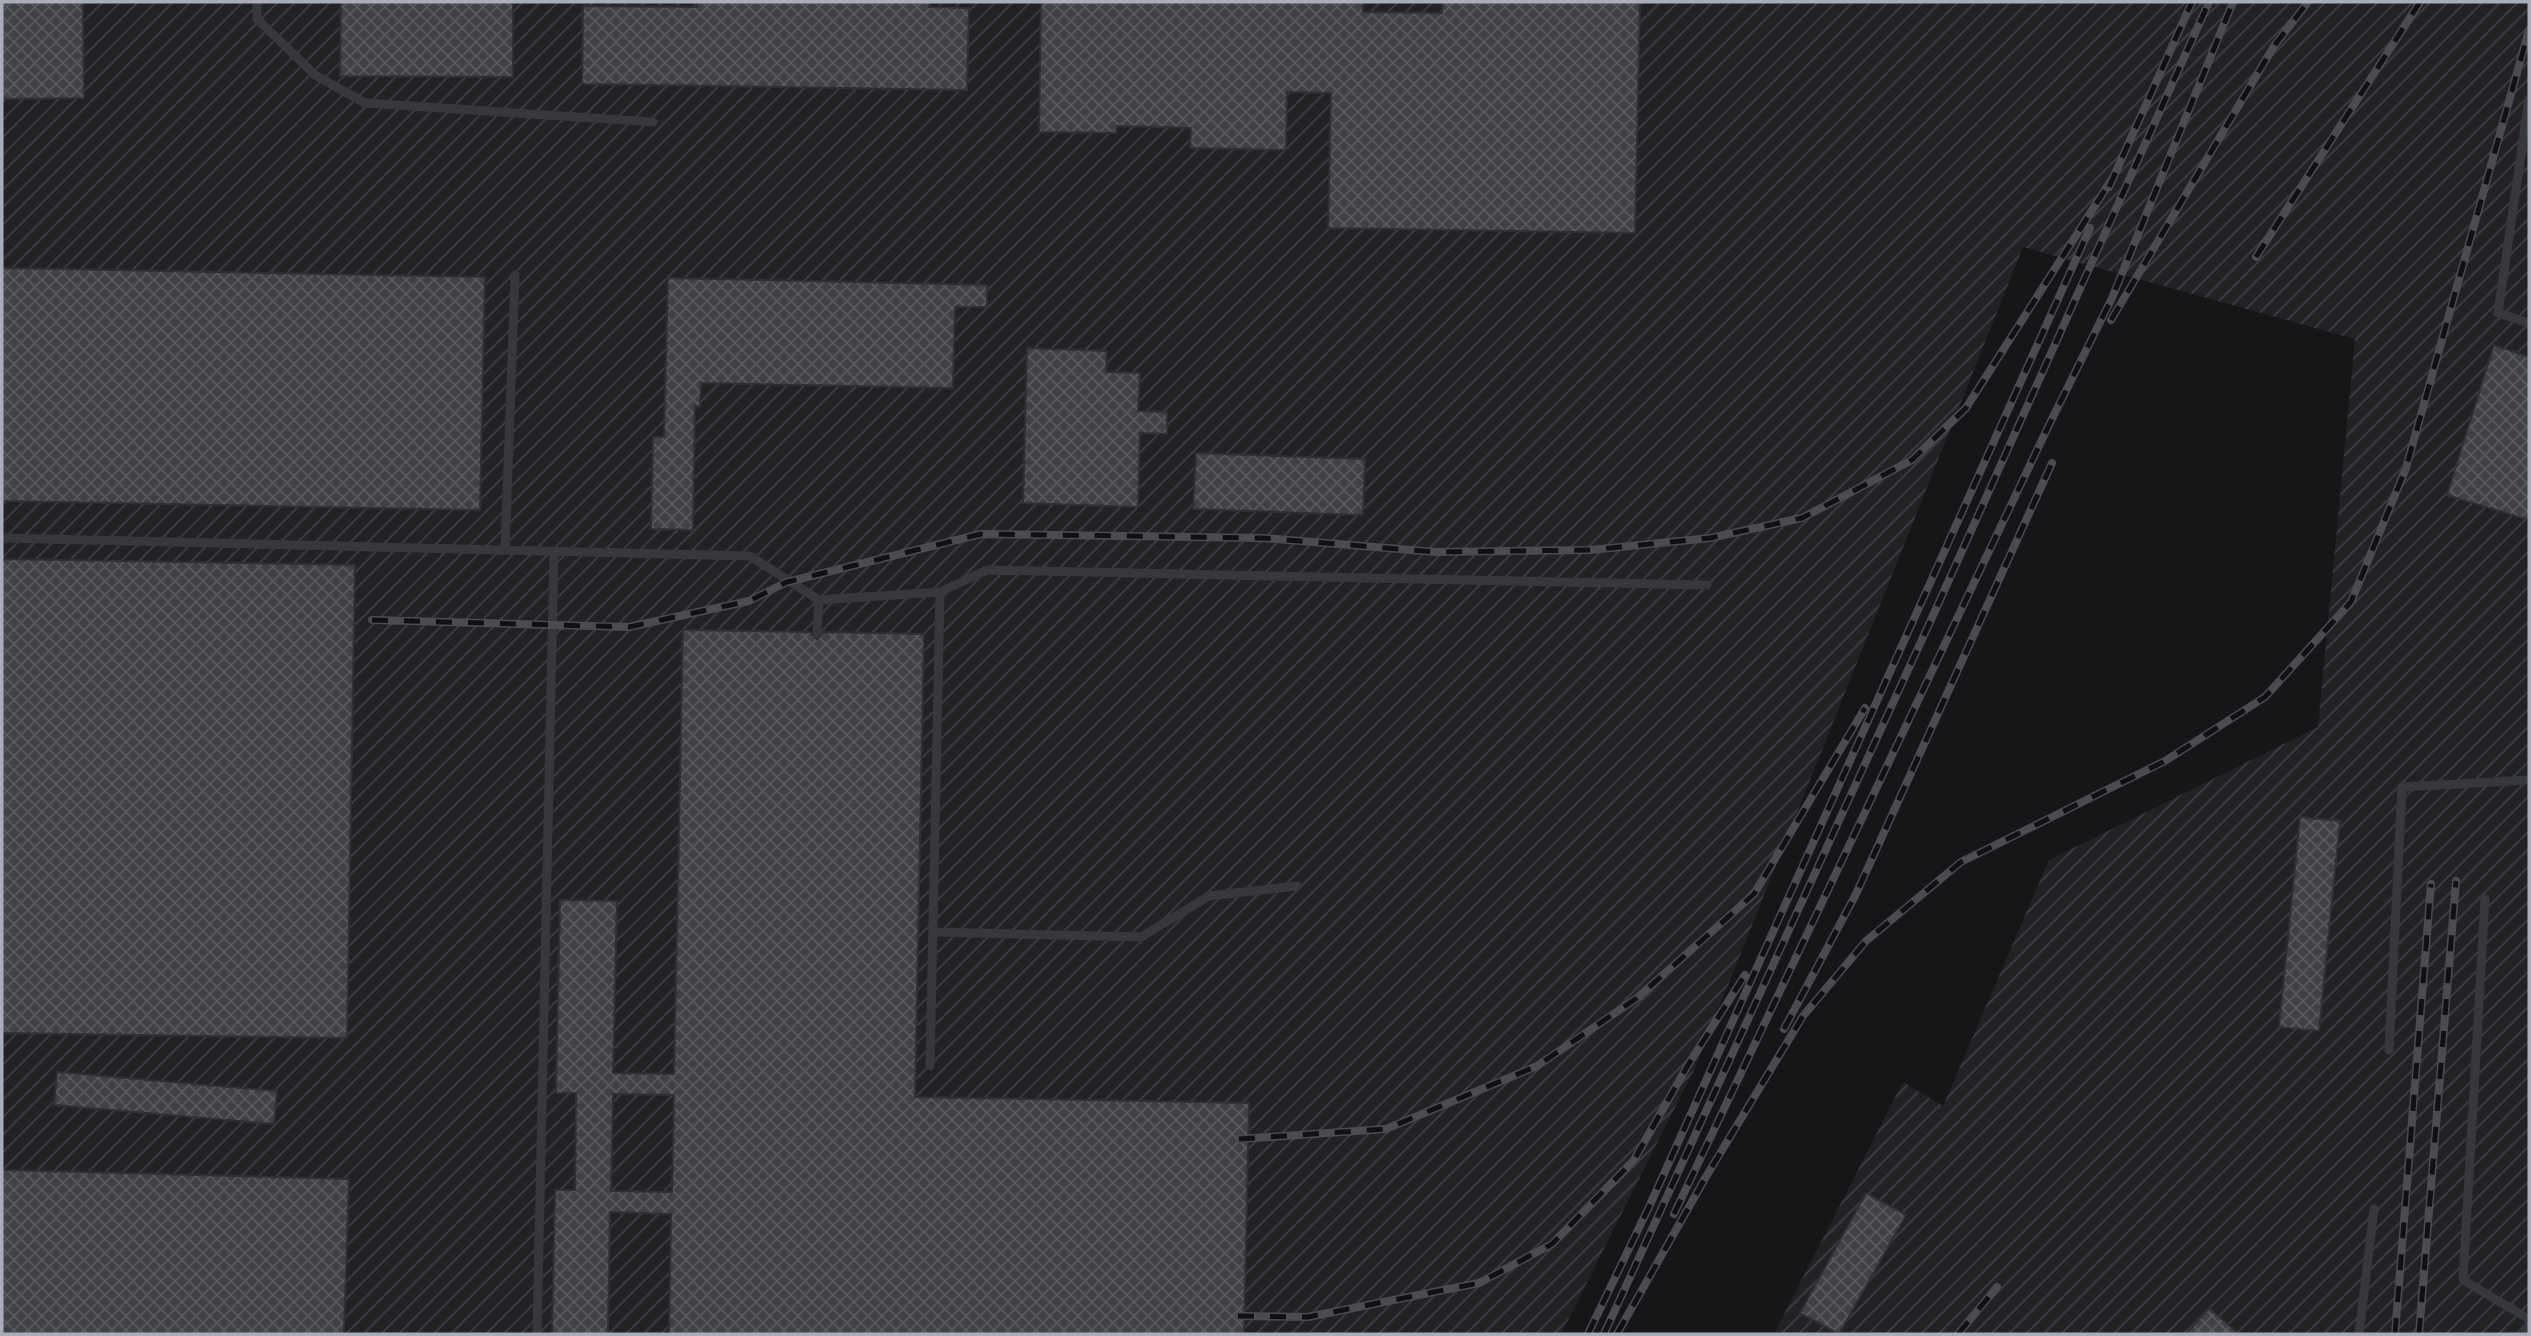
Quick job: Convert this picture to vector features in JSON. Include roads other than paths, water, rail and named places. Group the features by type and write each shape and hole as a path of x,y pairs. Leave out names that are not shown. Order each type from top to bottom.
{"lane":[{"path":"257,2 257,19 315,75 365,103 653,122"},
{"path":"2529,99 2498,313 2529,323"},
{"path":"505,551 515,275"},
{"path":"2,538 750,556 819,600 940,592 987,570 1707,585"},
{"path":"537,1334 554,552"},
{"path":"930,1066 940,592"},
{"path":"817,632 819,600"},
{"path":"2389,1050 2402,788 2529,780"},
{"path":"933,932 1141,937 1209,896 1297,886"},
{"path":"2485,899 2463,1280 2529,1319"},
{"path":"2359,1334 2374,1209"},
{"path":"2525,1334 2529,1325"}],"railway":[{"path":"2109,187 2192,2"},
{"path":"1604,1334 1935,611 2209,2"},
{"path":"1674,1214 2112,298 2233,2"},
{"path":"2111,320 2274,46 2308,2"},
{"path":"2256,257 2420,2"},
{"path":"1617,1334 1707,1175 1803,1016 1866,941 1961,862 2165,761 2265,697 2351,602 2406,468 2529,30"},
{"path":"372,620 629,627 749,601 787,582 981,534 1263,538 1436,552 1590,550 1710,538 1802,518 1912,460 1966,408 2112,179"},
{"path":"1588,1334 1649,1207 2090,228"},
{"path":"1784,1029 1856,894 2052,463"},
{"path":"1239,1139 1386,1129 1537,1066 1637,998 1754,894 1865,708"},
{"path":"2419,1334 2456,881"},
{"path":"2395,1334 2431,884"},
{"path":"1238,1316 1308,1317 1479,1283 1552,1244 1634,1160 1688,1065 1745,975"},
{"path":"1958,1334 1997,1287"}]}
